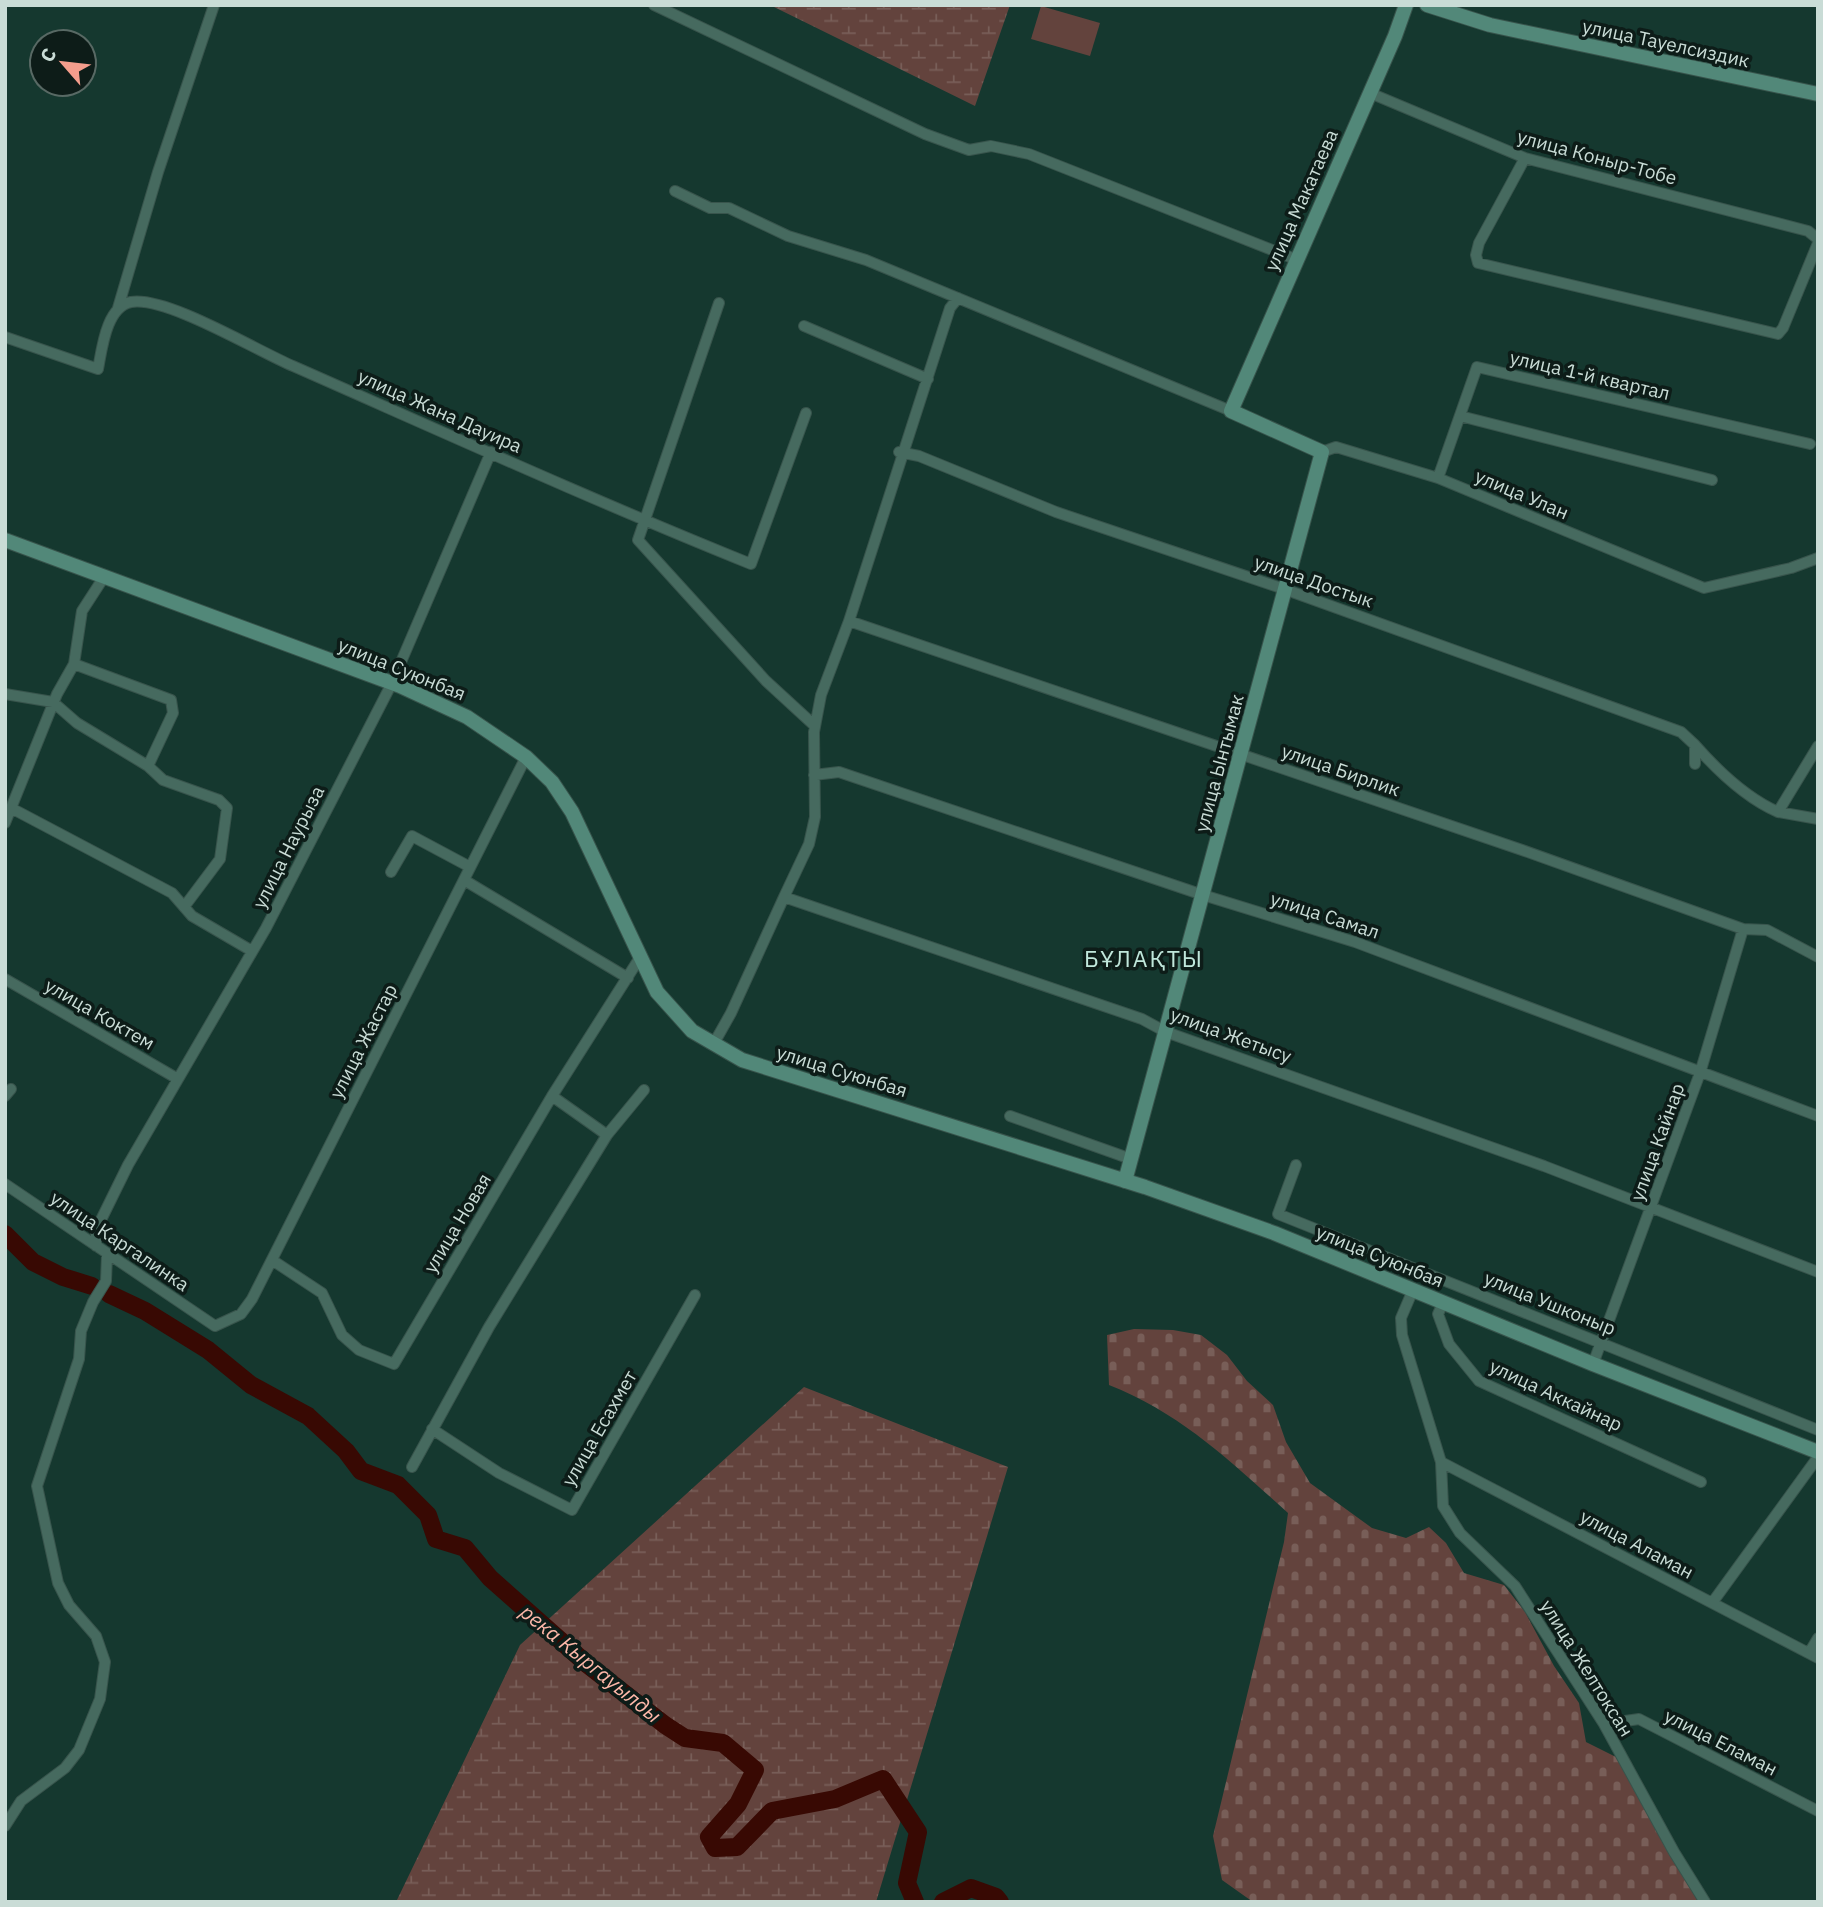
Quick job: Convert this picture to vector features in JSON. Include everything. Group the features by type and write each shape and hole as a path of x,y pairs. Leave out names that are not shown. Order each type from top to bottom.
{"main road":[{"name":"улица Макатаева","path":"1231,411 1406,5"},
{"name":"улица Тауелсиздик","path":"1427,5 1490,25 1818,94"},
{"path":"1231,411 1322,452"},
{"name":"улица Ынтымак","path":"1125,1181 1322,452"},
{"name":"улица Суюнбая","path":"5,540 392,683 467,717 526,757 552,782 572,812 639,959 657,992 692,1031 742,1060 1125,1181 1274,1233 1818,1454"}],"street":[{"path":"5,337 98,369 108,328 118,309 158,172 214,5"},
{"path":"654,5 925,134 969,150 991,146 1029,154 1295,259"},
{"name":"улица Коныр-Тобе","path":"1370,93 1525,158 1808,231 1818,241 1783,328 1778,334 1478,263 1476,255 1479,243 1525,158"},
{"path":"675,191 710,208 729,208 788,236 866,260 1231,411"},
{"path":"713,1045 731,1013 808,844 815,817 815,726 821,695 849,621 950,308 958,298"},
{"name":"улица Жана Дауира","path":"118,309 129,302 155,302 291,366 751,564 806,413"},
{"path":"719,303 638,540 766,681 815,726"},
{"path":"804,326 928,379"},
{"name":"улица 1-й квартал","path":"1438,478 1477,367 1810,444"},
{"path":"1460,416 1712,480"},
{"name":"улица Улан","path":"1322,452 1336,447 1438,478 1704,589 1791,568 1818,558"},
{"name":"улица Наурыза","path":"96,1246 96,1230 128,1165 252,951 392,683 491,452"},
{"name":"улица Достык","path":"902,452 1055,512 1284,589 1681,732 1712,764 1753,797 1778,812"},
{"path":"5,823 53,702 74,664 82,611 104,578"},
{"name":"улица Бирлик","path":"849,621 1242,754 1743,929 1767,930 1818,957"},
{"path":"74,664 171,699 173,713 148,766"},
{"path":"5,694 53,702 77,723 148,766 163,780 219,800 227,808 220,859 184,907"},
{"path":"1695,745 1695,764"},
{"path":"1818,746 1778,812 1818,819"},
{"name":"улица Жастар","path":"215,1326 229,1321 248,1307 526,757"},
{"name":"улица Самал","path":"814,775 839,772 1203,895 1355,942 1818,1116"},
{"path":"11,808 172,893 192,916 252,951"},
{"path":"391,872 412,836 470,867"},
{"path":"464,880 628,978"},
{"name":"улица Жетысу","path":"784,897 1142,1020 1166,1032 1544,1166 1818,1272"},
{"name":"улица Кайнар","path":"1593,1364 1700,1073 1743,929"},
{"name":"улица Новая","path":"272,1260 322,1293 342,1335 359,1350 394,1364 552,1096 639,959"},
{"name":"улица Коктем","path":"5,979 178,1079"},
{"path":"412,1467 489,1327 607,1135 644,1090"},
{"path":"552,1096 607,1135"},
{"path":"1010,1116 1131,1159"},
{"name":"улица Ушконыр","path":"1296,1165 1278,1214 1818,1430"},
{"name":"улица Каргалинка","path":"5,1185 215,1326"},
{"path":"5,1826 21,1801 65,1768 79,1750 100,1699 104,1662 96,1636 69,1605 58,1583 37,1486 79,1359 81,1331 93,1301 106,1281 107,1255"},
{"name":"улица Желтоксан","path":"1413,1290 1401,1318 1402,1335 1441,1462 1443,1506 1460,1533 1515,1586 1604,1724 1674,1852 1705,1902"},
{"name":"улица Есахмет","path":"432,1429 499,1473 572,1510 695,1295"},
{"name":"улица Аккайнар","path":"1443,1303 1438,1314 1450,1344 1479,1381 1701,1482"},
{"path":"1712,1603 1818,1454"},
{"name":"улица Аламан","path":"1441,1462 1813,1655"},
{"path":"1813,1655 1818,1639"},
{"name":"улица Еламан","path":"1604,1724 1639,1719 1818,1811"}],"green space":[{"path":"770,5 1010,5 975,106"},
{"path":"1041,6 1100,23 1090,56 1031,39"},
{"path":"1134,1329 1173,1330 1201,1335 1227,1355 1247,1381 1273,1405 1286,1442 1310,1483 1372,1528 1406,1538 1429,1527 1446,1543 1464,1573 1504,1585 1525,1612 1554,1666 1579,1703 1586,1742 1616,1757 1698,1902 1253,1902 1222,1880 1213,1836 1284,1542 1288,1513 1204,1440 1160,1410 1109,1385 1107,1335"},
{"path":"804,1387 1008,1467 876,1902 396,1902 520,1645"}],"waterway":[{"name":"река Кыргауылды","path":"5,1234 33,1262 63,1277 92,1286"},
{"name":"река Кыргауылды","path":"109,1294 145,1311 208,1350 251,1385 308,1416 346,1451 361,1471 398,1485 428,1515 436,1539 465,1548 490,1578 588,1665 685,1738 723,1743 755,1770 738,1804 709,1837 715,1848 737,1847 772,1811 835,1799 883,1779 918,1832 907,1883 915,1902"},
{"name":"река Кыргауылды","path":"943,1902 971,1888 996,1897 1000,1902"}],"district":[{"name":"БҰЛАҚТЫ","path":"1144,958"}]}
